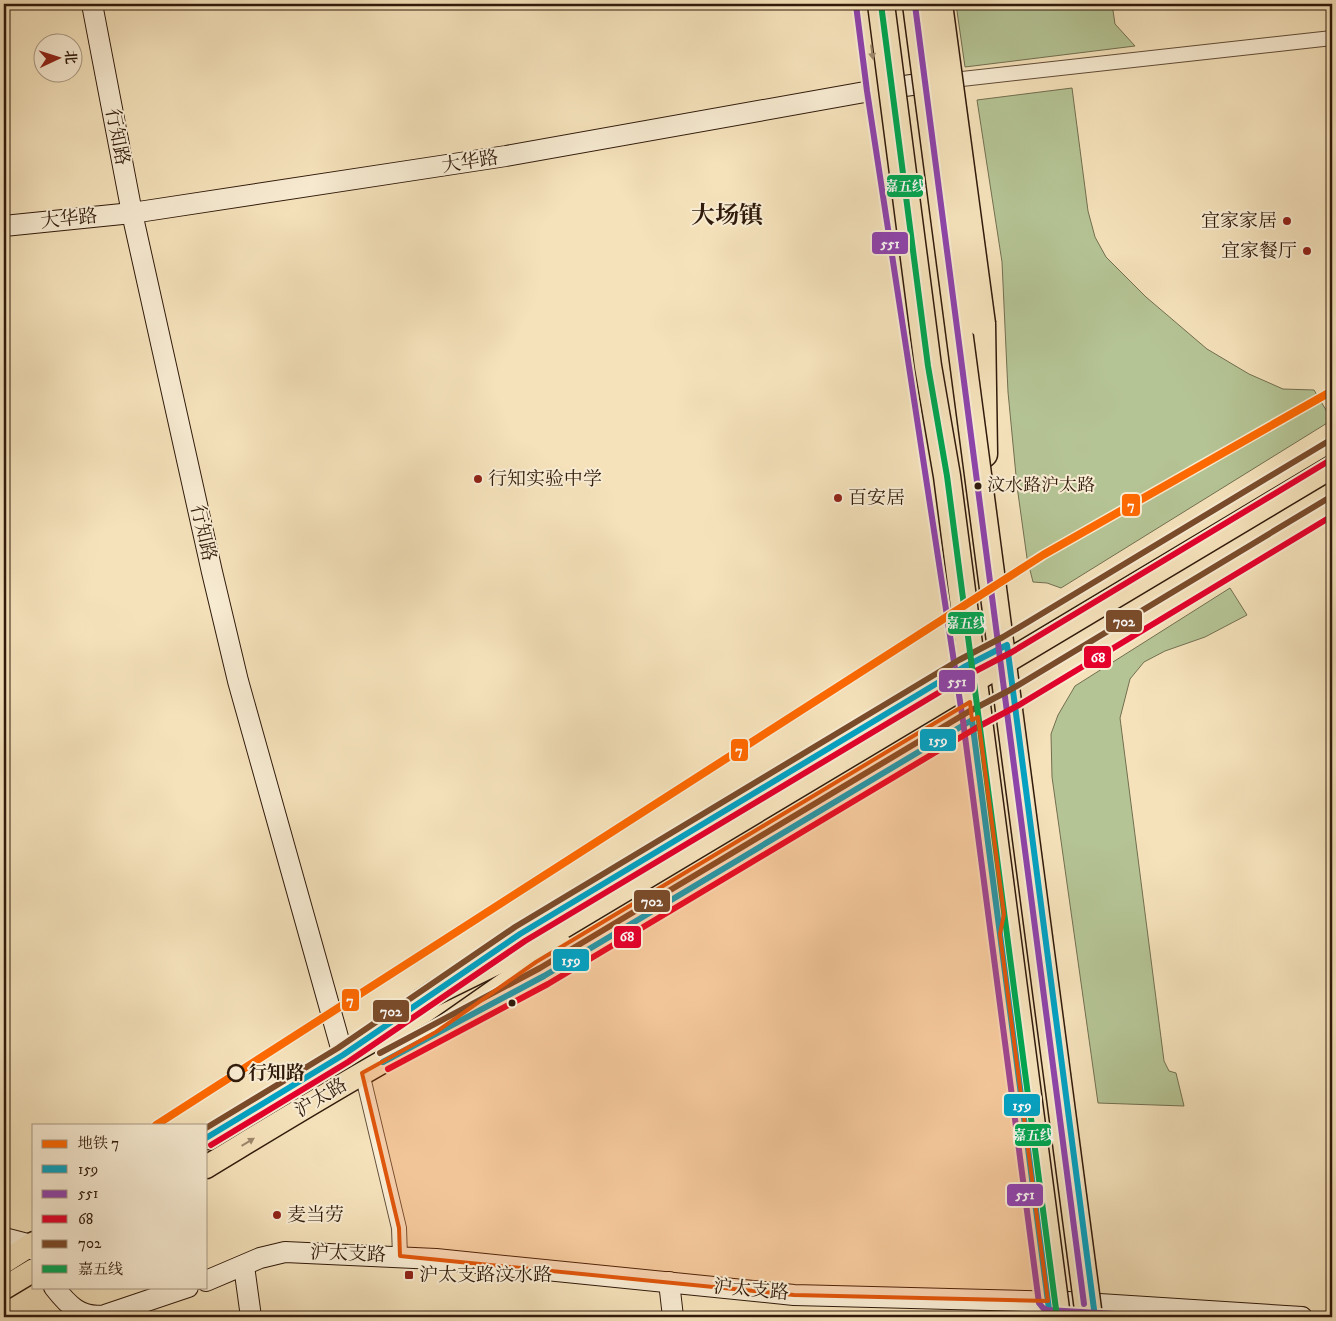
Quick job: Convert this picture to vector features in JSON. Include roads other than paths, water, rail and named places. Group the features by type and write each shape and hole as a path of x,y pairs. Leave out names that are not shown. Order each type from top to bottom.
{"highway":[{"path":"881,4 928,366 947,476 1073,1311"},
{"path":"916,4 1073,1311"},
{"path":"939,4 982,324 985,472"}],"main road":[{"path":"865,4 876,90 964,667 994,709 1073,1311"},
{"path":"924,4 1007,645 994,709 1000,934 1013,1034 1073,1311"},
{"name":"沪太路","path":"208,1137 343,1055 520,934 964,667 1007,645 1332,449"},
{"name":"沪太路","path":"420,1001 528,948 1332,467"},
{"name":"沪太路","path":"436,1032 536,962 1332,484"},
{"name":"沪太路","path":"208,1166 362,1073 544,976 1332,506"},
{"path":"994,709 1011,876 1038,1078 1073,1311"},
{"path":"1000,934 1011,876"},
{"path":"1013,1034 1038,1078"},
{"path":"4,1262 32,1247"},
{"path":"4,1288 32,1271"}],"street":[{"name":"行知路","path":"92,4 132,213 238,681 343,1055"},
{"path":"933,82 1332,38"},
{"name":"大华路","path":"4,226 132,213 506,156 876,90 933,82"},
{"path":"362,1073 399,1228 400,1256"},
{"path":"4,1238 32,1246"},
{"name":"沪太支路","path":"208,1280 260,1258 285,1252 400,1256 794,1295 1073,1311 1302,1317"},
{"path":"244,1266 251,1317"},
{"path":"668,1282 673,1317"},
{"path":"55,1288 66,1303 76,1311 96,1317 185,1288"}],"metro line":[{"name":"7","path":"158,1124 1043,555 1332,391"}],"place":[{"name":"宜家家居","path":"1287,221"},
{"name":"宜家餐厅","path":"1307,251"},
{"name":"行知实验中学","path":"478,479"},
{"name":"汶水路沪太路","path":"978,486"},
{"name":"百安居","path":"838,498"},
{"name":"行知路","path":"236,1073"},
{"name":"麦当劳","path":"277,1215"},
{"name":"沪太支路汶水路","path":"409,1275"}],"district":[{"name":"大场镇","path":"727,216"}]}
